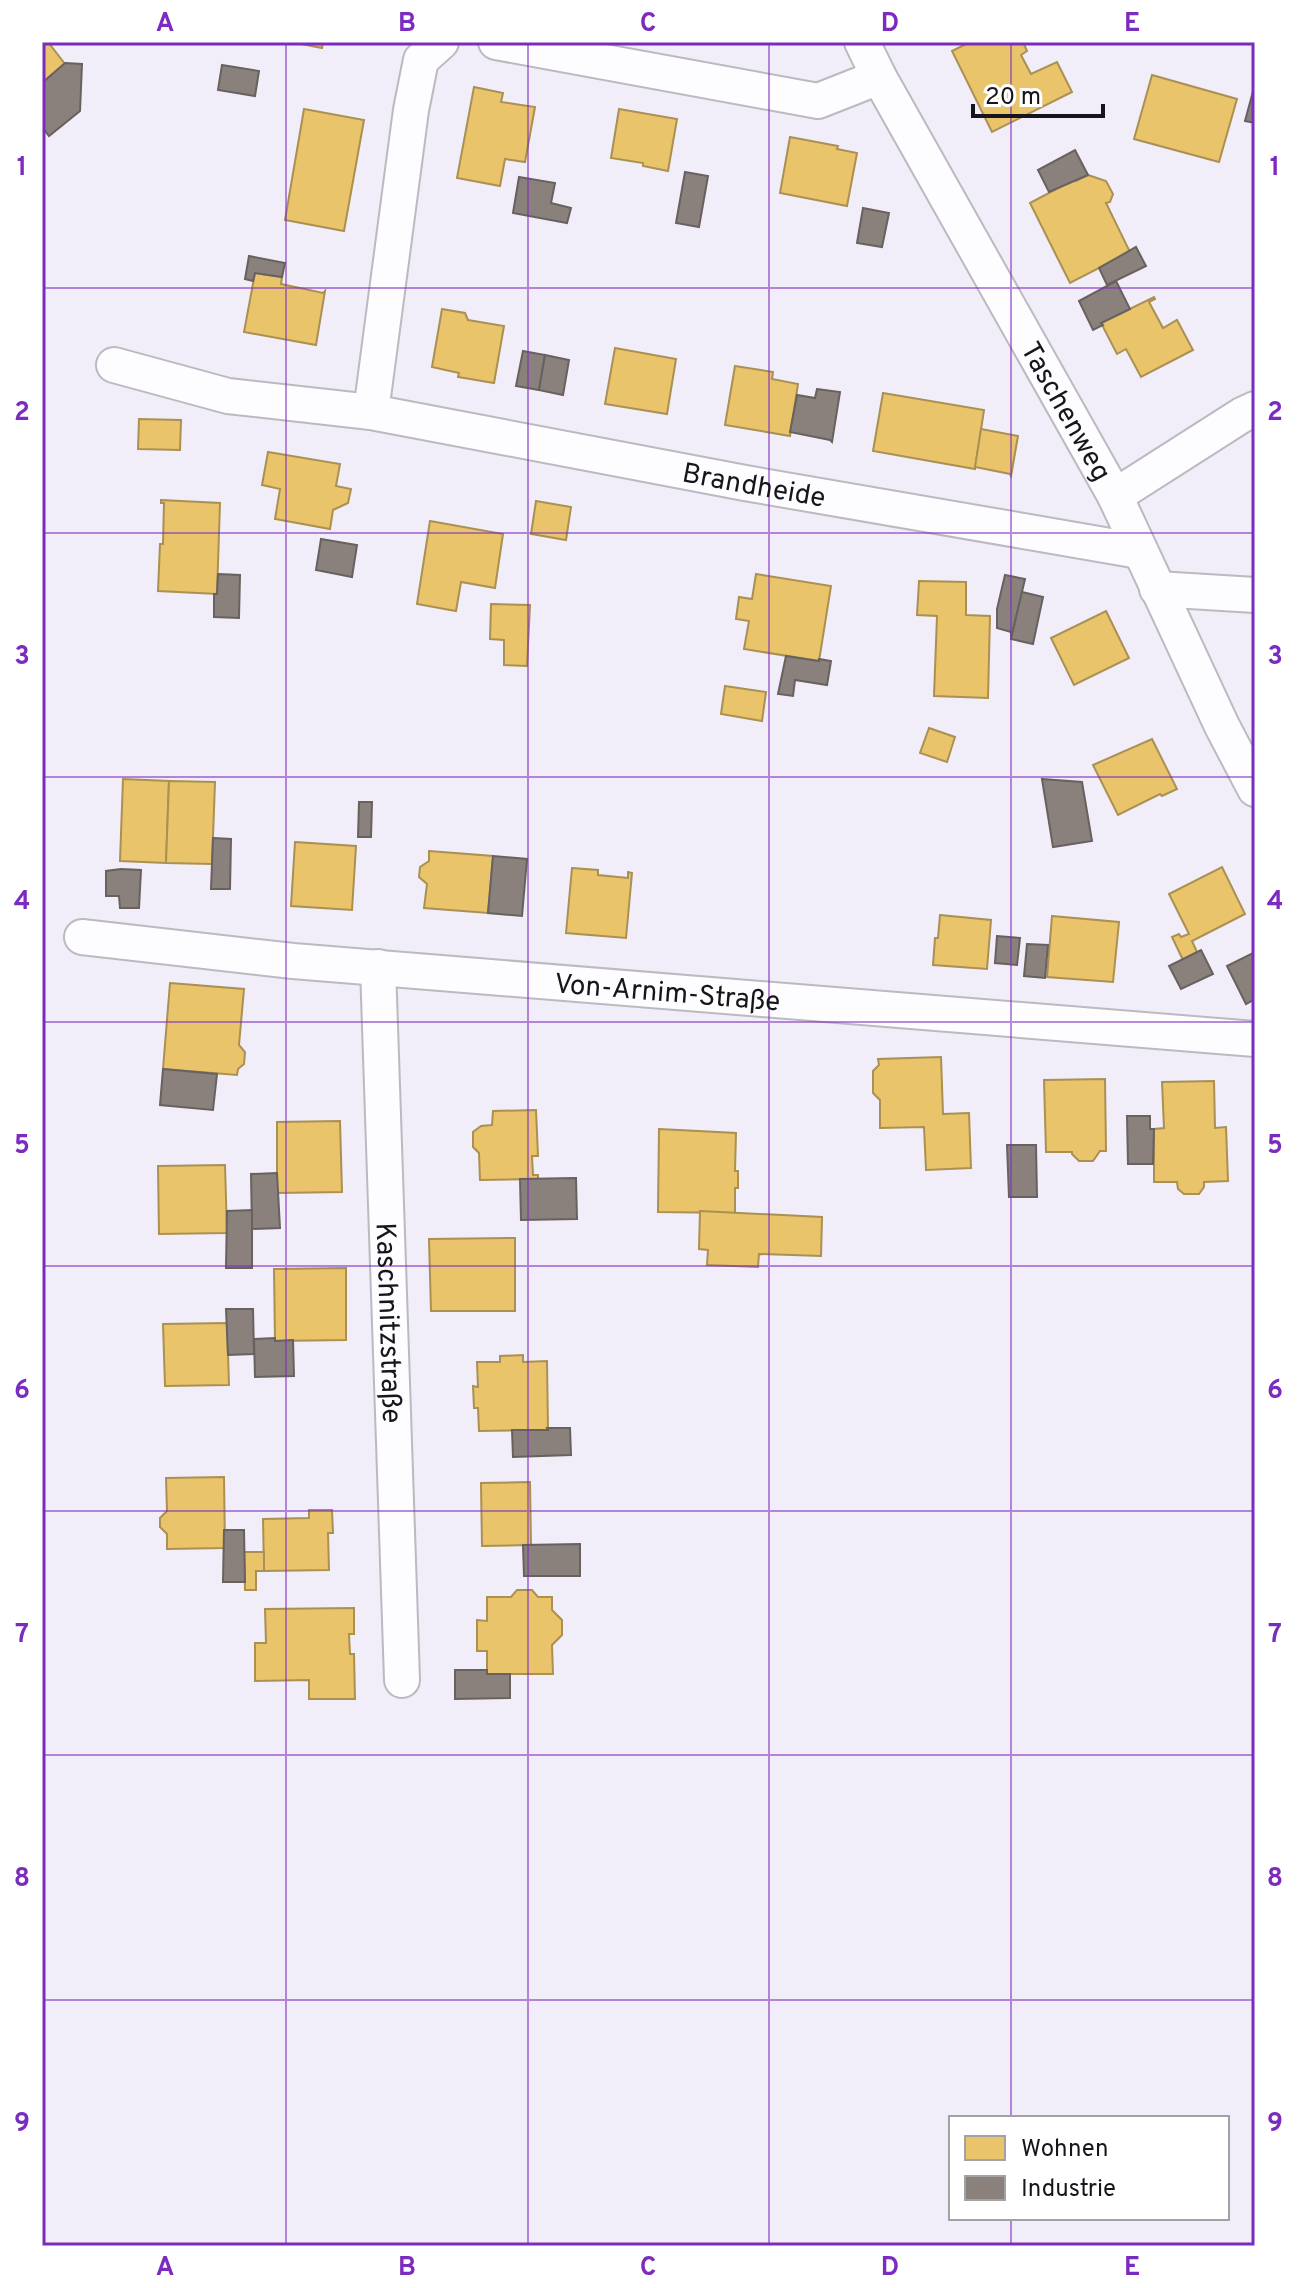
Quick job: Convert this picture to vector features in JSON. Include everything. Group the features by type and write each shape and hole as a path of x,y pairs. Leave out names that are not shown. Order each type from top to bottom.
{"street":[{"path":"371,412 411,110 421,60 441,42"},
{"path":"496,42 818,101 879,77"},
{"name":"Taschenweg","path":"862,42 1115,496 1222,726 1255,789"},
{"name":"Brandheide","path":"114,365 228,396 371,412 745,483 1139,551"},
{"path":"1115,496 1255,409"},
{"path":"1157,589 1255,595"},
{"name":"Von-Arnim-Straße","path":"82,937 293,961 1255,1039"},
{"name":"Kaschnitzstraße","path":"378,967 402,1680"}],"building: Wohnen":[{"path":"42,42 48,42 65,64 42,83"},
{"path":"291,42 323,42 322,48"},
{"path":"970,42 1023,42 1027,51 1021,55 1031,74 1057,62 1072,92 992,132 952,51"},
{"path":"1152,75 1237,99 1219,162 1134,139"},
{"path":"474,87 503,93 501,102 535,107 525,162 505,159 500,186 457,178"},
{"path":"304,109 364,120 344,231 285,220"},
{"path":"619,109 677,119 668,171 611,158"},
{"path":"790,137 857,153 847,206 780,193"},
{"path":"1088,175 1106,181 1113,194 1110,202 1106,203 1130,252 1070,283 1030,203"},
{"path":"255,273 282,277 281,284 325,291 316,345 244,332"},
{"path":"1154,297 1149,302 1163,328 1177,320 1193,350 1141,377 1126,349 1117,354 1101,323"},
{"path":"442,309 465,313 468,320 504,326 494,383 458,377 459,373 432,367"},
{"path":"615,348 676,359 667,414 605,404"},
{"path":"735,366 773,372 772,379 798,384 790,436 725,425"},
{"path":"883,393 984,410 975,469 873,451"},
{"path":"139,419 181,420 180,450 138,449"},
{"path":"981,429 1018,436 1011,476 975,467"},
{"path":"268,452 340,464 336,486 351,489 348,503 333,510 330,529 275,519 280,489 262,485"},
{"path":"161,500 220,503 217,594 158,591 160,544 163,544 164,503"},
{"path":"536,501 571,507 566,540 531,534"},
{"path":"430,521 503,534 495,588 461,582 456,611 417,604"},
{"path":"756,574 831,586 819,661 744,649 749,621 736,619 739,597 752,599"},
{"path":"919,581 966,582 966,615 990,616 988,698 934,696 937,616 917,615"},
{"path":"491,604 530,605 527,666 504,665 504,640 490,639"},
{"path":"1106,611 1129,658 1074,685 1051,638"},
{"path":"725,686 766,692 762,721 721,714"},
{"path":"929,728 955,737 947,762 920,753"},
{"path":"1152,739 1177,789 1118,815 1093,765"},
{"path":"123,779 169,781 166,863 120,861"},
{"path":"169,781 215,782 212,864 166,863"},
{"path":"295,842 356,846 352,910 291,906"},
{"path":"429,851 493,856 488,913 424,908 427,884 419,877 420,867 429,861"},
{"path":"1222,867 1245,914 1192,941 1197,952 1183,960 1172,937 1189,934 1169,894"},
{"path":"572,868 598,870 598,875 628,878 628,872 632,873 626,938 566,933"},
{"path":"940,915 991,920 987,969 933,965"},
{"path":"1052,916 1119,922 1113,982 1047,977"},
{"path":"170,983 244,989 239,1045 245,1052 244,1064 237,1075 163,1069"},
{"path":"941,1057 943,1114 969,1113 971,1168 926,1170 924,1127 880,1128 880,1100 873,1093 873,1071 879,1065 878,1059"},
{"path":"1105,1079 1106,1151 1100,1151 1093,1161 1079,1161 1072,1152 1046,1152 1044,1080"},
{"path":"1214,1081 1215,1128 1226,1127 1228,1181 1204,1182 1199,1194 1184,1194 1178,1189 1177,1182 1154,1182 1154,1129 1164,1128 1162,1082"},
{"path":"536,1110 538,1156 532,1156 533,1175 538,1175 538,1179 480,1180 479,1153 473,1147 473,1132 481,1126 492,1125 493,1111"},
{"path":"340,1121 342,1192 277,1193 277,1122"},
{"path":"659,1129 736,1133 738,1188 735,1188 735,1213 658,1212"},
{"path":"225,1165 227,1233 159,1234 158,1166"},
{"path":"700,1211 822,1217 821,1256 759,1254 758,1267 707,1265 708,1250 699,1249"},
{"path":"515,1238 515,1311 431,1311 429,1239"},
{"path":"346,1268 346,1340 275,1341 274,1269"},
{"path":"227,1323 229,1385 165,1386 163,1324"},
{"path":"523,1355 523,1362 547,1361 548,1430 479,1431 473,1386 478,1387 477,1362 500,1362 500,1356"},
{"path":"224,1477 225,1548 167,1549 167,1534 160,1527 160,1518 167,1511 166,1478"},
{"path":"530,1482 531,1545 482,1546 481,1483"},
{"path":"309,1510 332,1510 333,1533 328,1533 329,1570 264,1571 263,1519 309,1518"},
{"path":"244,1552 264,1552 264,1571 256,1571 256,1590 245,1590"},
{"path":"517,1590 532,1590 538,1597 552,1597 552,1610 562,1620 562,1635 552,1645 553,1674 487,1674 487,1651 477,1651 477,1620 487,1621 487,1597 511,1597"},
{"path":"354,1608 354,1634 349,1634 350,1654 354,1654 355,1699 309,1699 309,1680 255,1681 255,1643 266,1643 265,1609"}],"building: Industrie":[{"path":"65,63 82,64 80,111 49,136 42,127 42,83"},
{"path":"222,65 259,71 255,96 218,90"},
{"path":"1255,84 1255,123 1245,121"},
{"path":"1075,150 1088,175 1049,192 1038,170"},
{"path":"685,172 708,176 699,227 676,223"},
{"path":"519,177 555,183 551,203 571,208 567,223 513,213"},
{"path":"863,208 889,213 882,247 857,243"},
{"path":"1136,247 1146,266 1107,285 1099,268"},
{"path":"249,256 285,263 282,277 255,273 253,281 245,279"},
{"path":"1116,281 1130,309 1093,330 1079,301"},
{"path":"523,351 545,355 539,390 516,386"},
{"path":"545,355 569,360 563,395 539,390"},
{"path":"817,389 840,392 832,442 790,432 797,395 815,398"},
{"path":"321,539 357,545 352,577 316,570"},
{"path":"218,574 240,575 239,618 214,617"},
{"path":"1005,575 1025,579 1011,639 1011,632 997,628 997,609"},
{"path":"1022,592 1043,597 1033,644 1011,639"},
{"path":"786,656 831,661 827,685 795,680 793,696 778,694"},
{"path":"1042,779 1082,782 1092,841 1053,847"},
{"path":"359,802 372,802 371,837 358,837"},
{"path":"213,838 231,839 230,889 211,889"},
{"path":"493,856 527,859 522,916 488,913"},
{"path":"141,870 139,908 120,908 119,896 106,896 106,871"},
{"path":"997,936 1020,938 1017,965 995,963"},
{"path":"1027,944 1048,945 1045,978 1024,976"},
{"path":"1201,950 1213,974 1181,989 1169,966"},
{"path":"1255,952 1255,999 1246,1004 1227,966"},
{"path":"163,1069 217,1074 213,1110 160,1105"},
{"path":"1127,1116 1150,1116 1150,1129 1154,1129 1153,1164 1128,1164"},
{"path":"1007,1145 1036,1145 1037,1197 1009,1197"},
{"path":"277,1173 280,1228 252,1229 251,1174"},
{"path":"576,1178 577,1219 521,1220 520,1179"},
{"path":"252,1210 252,1268 226,1268 227,1211"},
{"path":"226,1309 253,1309 254,1354 228,1355"},
{"path":"275,1338 275,1341 293,1340 294,1376 255,1377 254,1339"},
{"path":"570,1428 571,1455 513,1457 512,1430"},
{"path":"224,1530 244,1530 245,1582 223,1582"},
{"path":"580,1544 580,1576 524,1576 523,1545"},
{"path":"455,1670 510,1674 510,1698 455,1699"}]}
